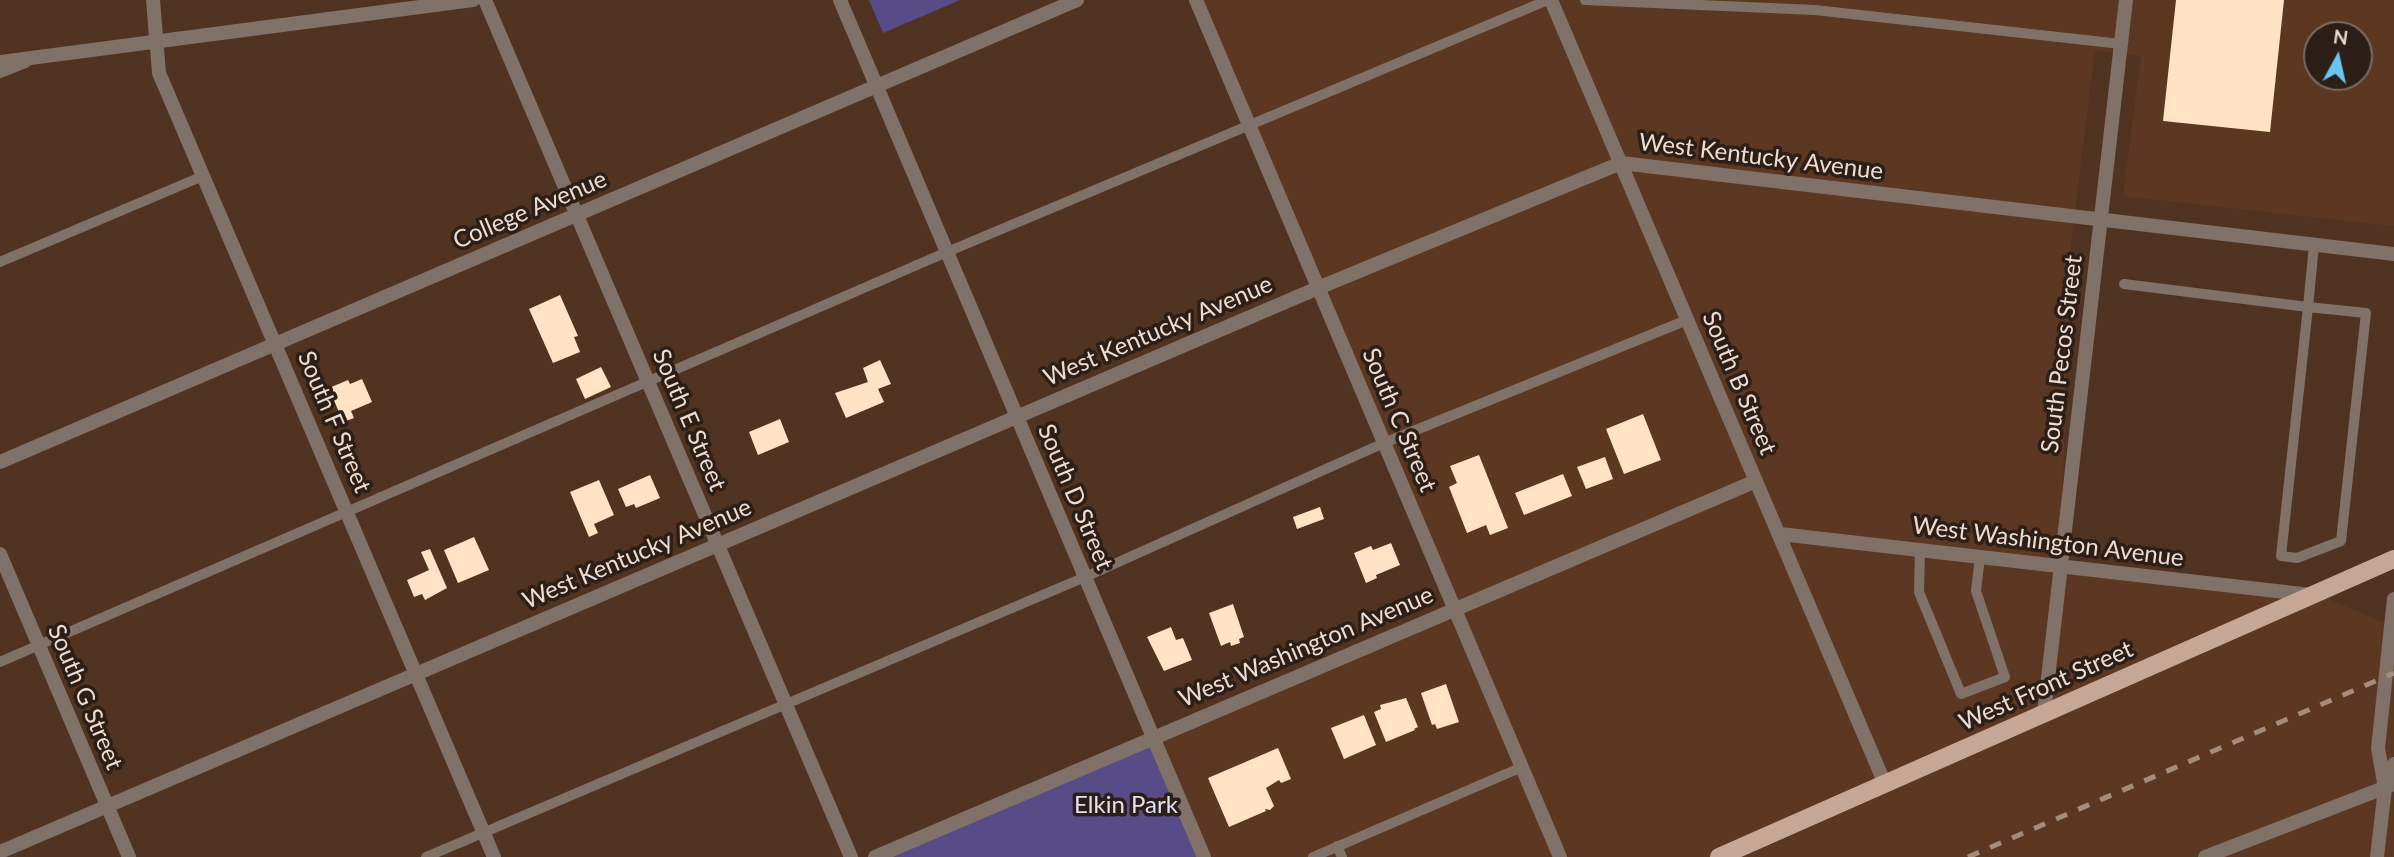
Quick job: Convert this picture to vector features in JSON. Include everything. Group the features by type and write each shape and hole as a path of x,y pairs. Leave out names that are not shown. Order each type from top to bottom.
{"main road":[{"name":"West Front Street","path":"1719,857 2394,559"}],"street":[{"name":"South F Street","path":"153,0 159,73 494,857"},
{"path":"0,62 473,0"},
{"name":"South E Street","path":"485,0 851,857"},
{"name":"South D Street","path":"840,0 1204,857"},
{"name":"College Avenue","path":"0,462 1077,0"},
{"name":"South C Street","path":"1196,0 1560,857"},
{"name":"South B Street","path":"1550,0 1885,784"},
{"name":"South Pecos Street","path":"2044,713 2126,0"},
{"path":"0,71 32,57"},
{"name":"West Kentucky Avenue","path":"0,852 1318,288 1621,163 2394,254"},
{"name":"West Washington Avenue","path":"875,857 1756,481"},
{"name":"West Washington Avenue","path":"1780,534 2311,596"},
{"name":"South G Street","path":"0,554 129,857"},
{"path":"2390,786 2378,748 2394,599"},
{"path":"2377,857 2394,764"},
{"path":"2205,857 2390,786"}],"lane":[{"path":"0,662 947,252 1550,0"},
{"path":"1585,0 1815,10 2120,44"},
{"path":"0,262 203,176"},
{"path":"2124,284 2308,307 2366,313 2341,541 2297,558 2281,556 2308,307 2314,245"},
{"path":"426,857 1085,577 1384,443 1687,320"},
{"path":"1920,550 1919,592 1961,694 2005,677 1976,591 1980,557"},
{"path":"1313,857 1522,767"},
{"path":"1337,846 1342,857"}],"shaded area":[{"path":"1195,0 2394,0 2394,226 2123,196 2141,56 2095,50 2071,242 2060,566 2324,597 2394,627 2394,857 1205,857 1155,737 1455,609"}],"green space":[{"path":"869,0 960,0 883,33"},
{"name":"Elkin Park","path":"1153,737 1204,857 875,857"}],"building":[{"path":"2176,0 2284,0 2270,132 2163,121"},
{"path":"560,295 578,336 574,337 580,352 553,363 529,309"},
{"path":"880,360 891,384 878,389 884,402 846,418 835,393 868,382 863,368"},
{"path":"601,367 611,387 585,399 576,379"},
{"path":"362,379 372,402 351,411 354,418 343,422 329,388 348,380 350,384"},
{"path":"1643,414 1661,460 1624,474 1606,429"},
{"path":"780,419 789,442 758,455 749,432"},
{"path":"1479,455 1508,528 1490,535 1486,525 1467,533 1449,487 1457,483 1450,466"},
{"path":"1605,457 1613,479 1586,489 1577,467"},
{"path":"1563,474 1572,496 1524,515 1515,493"},
{"path":"650,475 660,498 636,508 634,504 626,507 618,489"},
{"path":"599,480 614,515 594,524 598,533 589,537 570,492"},
{"path":"1320,507 1324,519 1297,529 1293,517"},
{"path":"474,537 489,570 458,583 444,550"},
{"path":"1391,543 1400,565 1376,575 1377,578 1366,583 1354,553 1371,546 1373,550"},
{"path":"430,549 447,588 425,600 422,594 414,597 407,580 429,570 421,552"},
{"path":"1233,604 1244,637 1239,639 1240,643 1231,646 1230,642 1221,646 1209,613"},
{"path":"1171,627 1176,640 1183,638 1192,660 1164,671 1147,637"},
{"path":"1446,684 1459,722 1437,729 1435,724 1432,725 1421,693"},
{"path":"1406,698 1418,727 1386,742 1374,712 1381,709 1380,705"},
{"path":"1364,715 1376,745 1344,759 1331,728"},
{"path":"1278,748 1291,779 1281,783 1279,780 1266,788 1274,806 1270,810 1265,809 1266,811 1229,827 1208,778"}],"railway":[{"path":"1968,857 2394,673"}]}
